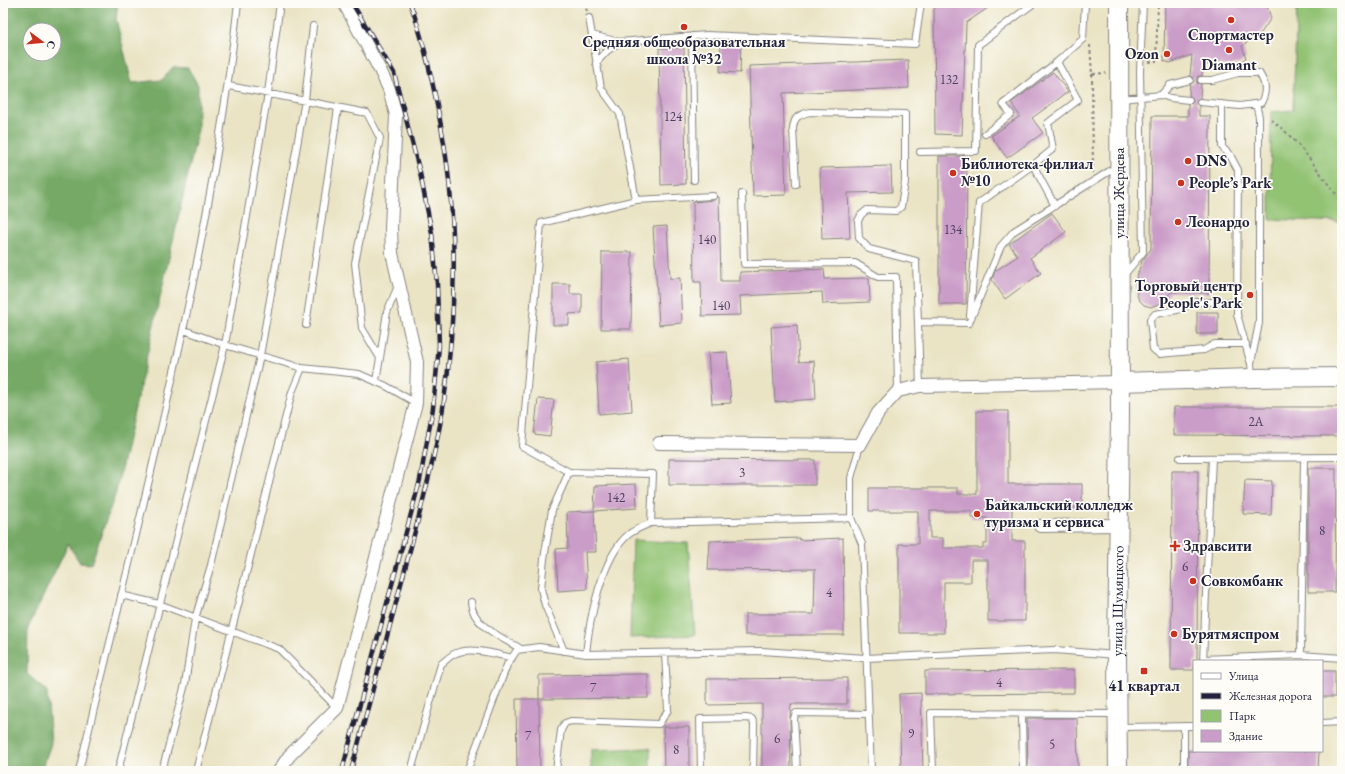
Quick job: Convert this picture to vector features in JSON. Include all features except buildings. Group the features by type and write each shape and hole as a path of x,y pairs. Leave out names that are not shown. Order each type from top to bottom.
{"main road":[{"name":"улица Жердева","path":"1119,3 1120,382"},
{"path":"1120,382 1251,370 1342,378"},
{"name":"улица Шумяцкого","path":"1118,771 1117,655 1120,382"}],"street":[{"path":"279,771 289,756 337,708 416,402 417,362 392,253 391,228 396,115 389,89 344,3"},
{"path":"659,443 860,445 878,413 898,391 920,386 1120,382"},
{"path":"1040,526 1118,525"}],"lane":[{"path":"79,771 184,330 229,86 238,3"},
{"path":"118,771 225,345 268,93 280,3"},
{"path":"592,35 619,42 692,36 765,36 915,44 921,3"},
{"path":"920,152 976,151 978,45 1034,3"},
{"path":"985,134 1011,114 1003,104 1057,62 1083,39 1085,3"},
{"path":"1120,280 1143,252 1141,98 1143,3"},
{"path":"589,18 601,88 620,114 636,200"},
{"path":"162,771 185,684 195,619 211,565 260,356 305,100 313,26"},
{"path":"692,36 694,180"},
{"path":"596,62 619,42"},
{"path":"969,323 979,203 1053,149 1048,123 1078,100 1057,62"},
{"path":"1200,102 1240,106 1261,103 1265,95 1265,83 1259,73 1238,73 1212,80 1201,80"},
{"path":"1162,95 1170,85 1190,80"},
{"path":"229,86 305,100 367,114 380,138 355,263 362,328 380,358"},
{"path":"1119,99 1162,95 1170,98 1189,100"},
{"path":"1222,104 1222,147 1230,155 1238,170 1237,314 1246,344 1251,370"},
{"path":"1251,370 1260,323 1259,117 1256,104"},
{"path":"306,325 338,108"},
{"path":"796,184 793,129 794,120 798,115 810,112 904,114 905,182 901,207 896,211 867,210 861,215 858,221 859,238 869,249 916,261 920,386"},
{"path":"1033,165 1054,206"},
{"path":"969,323 1000,246 1014,231 1119,165"},
{"path":"742,194 744,264 855,263 878,277 896,277 898,391"},
{"path":"651,523 653,474 569,472 522,446 542,223 636,200 713,196"},
{"path":"376,381 387,312 398,284"},
{"path":"1237,302 1194,302 1177,310 1155,314 1150,320 1153,349 1159,354 1204,350 1215,344 1246,344"},
{"path":"918,322 969,323"},
{"path":"184,330 225,345 302,368 359,374 376,381 416,402"},
{"path":"196,771 230,631 292,392 302,368"},
{"path":"860,445 851,478 851,518 862,544 865,658 871,771"},
{"path":"1180,458 1342,457"},
{"path":"1212,458 1203,660 1301,655 1342,658"},
{"path":"1301,655 1304,458"},
{"path":"564,650 545,605 541,588 544,558 552,510 569,472"},
{"path":"586,654 589,622 597,593 612,556 629,534 651,523 851,518"},
{"path":"121,595 159,604 195,619 279,648 337,708"},
{"path":"471,602 472,610 480,622 521,649"},
{"path":"467,771 512,658 516,650 521,649 539,647 586,654 762,651 865,658 1055,650 1117,655"},
{"path":"411,771 441,664 454,654 467,651 489,652 512,658"},
{"path":"556,771 560,730 565,722 659,724 668,710 665,653"},
{"path":"797,771 794,718 796,713 868,714"},
{"path":"933,771 931,713 1022,714 1193,726"},
{"path":"1022,714 1023,771"},
{"path":"700,771 700,719 746,718 752,719 754,724 753,771"},
{"path":"1323,723 1342,722"},
{"path":"1184,726 1184,771"}],"path":[{"path":"1092,74 1093,182"},
{"path":"1271,120 1283,128 1335,192 1342,196"}],"green space":[{"path":"3,3 118,3 116,19 132,83 162,80 173,67 188,68 198,85 198,130 116,492 91,564 80,563 68,544 28,628 27,674 47,691 51,744 41,771 3,771"},
{"path":"1297,3 1342,3 1342,222 1270,219 1271,112 1293,110"},
{"path":"633,540 688,543 695,635 630,638"},
{"path":"650,748 650,771 591,771 591,750"}],"railway":[{"path":"342,771 420,480 433,408 439,346 437,284 432,233 420,173 394,73 352,3"},
{"path":"351,771 431,469 443,408 451,333 454,259 445,147 423,42 410,3"}],"place":[{"name":"Спортмастер","path":"1231,20"},
{"name":"Средняя общеобразовательная школа №32","path":"684,27"},
{"name":"Diamant","path":"1229,50"},
{"name":"Ozon","path":"1167,54"},
{"name":"DNS","path":"1188,161"},
{"name":"Библиотека-филиал №10","path":"953,173"},
{"name":"People’s Park","path":"1181,183"},
{"name":"Леонардо","path":"1178,222"},
{"name":"Торговый центр People's Park","path":"1250,295"},
{"name":"Байкальский колледж туризма и сервиса","path":"977,514"},
{"name":"Здравсити","path":"1175,546"},
{"name":"Совкомбанк","path":"1193,581"},
{"name":"Бурятмяспром","path":"1174,634"},
{"name":"41 квартал","path":"1144,671"}]}
